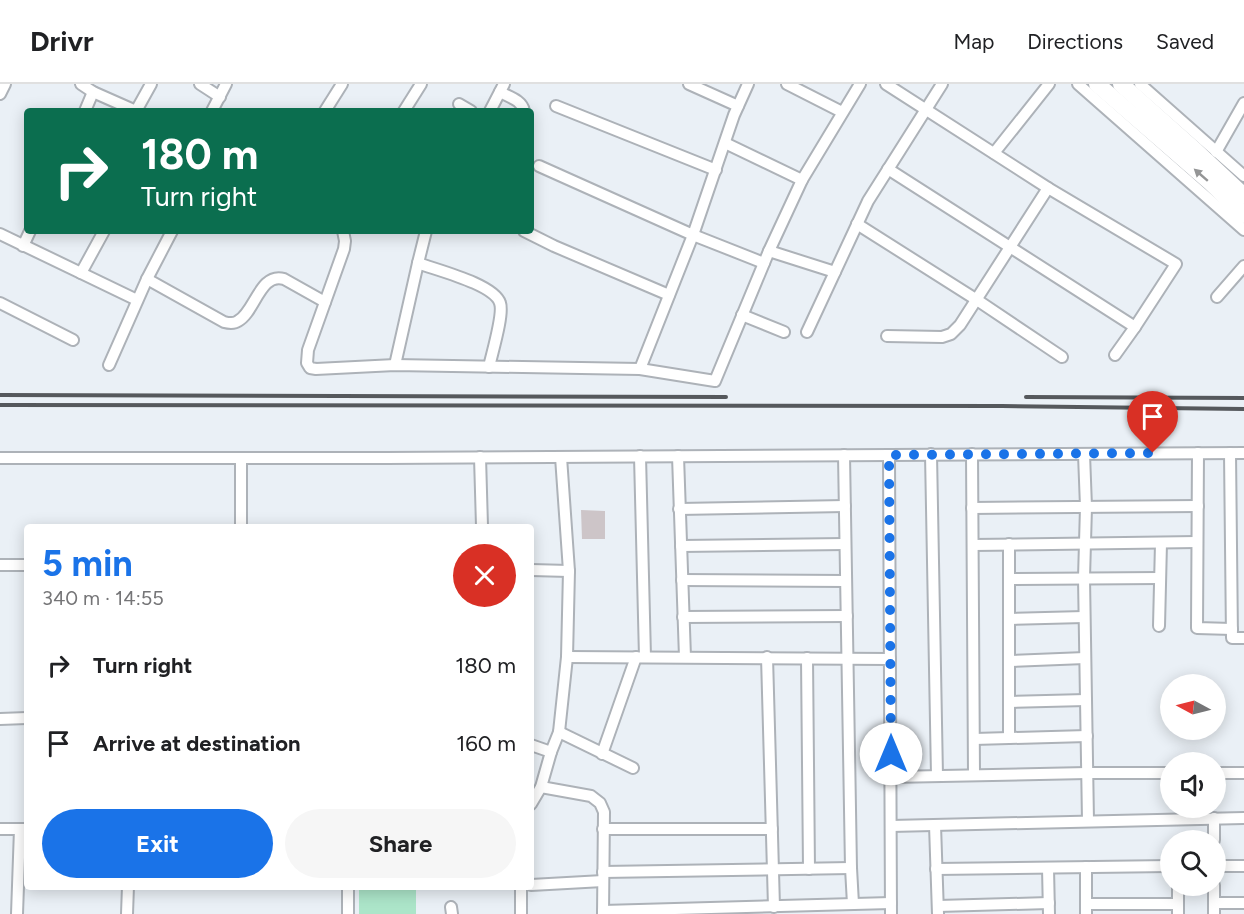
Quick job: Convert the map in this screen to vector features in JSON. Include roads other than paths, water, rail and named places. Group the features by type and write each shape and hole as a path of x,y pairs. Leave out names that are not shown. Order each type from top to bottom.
{"main road":[{"path":"1097,84 1211,183 1244,215"},
{"path":"1121,84 1244,196"}],"street":[{"path":"0,94 5,84"},
{"path":"81,84 93,92 129,108"},
{"path":"138,108 151,84"},
{"path":"200,84 220,97"},
{"path":"214,108 226,84"},
{"path":"327,108 342,84"},
{"path":"406,108 421,84"},
{"path":"689,84 738,106"},
{"path":"640,369 693,235 738,106 748,84"},
{"path":"787,84 842,112"},
{"path":"344,234 344,249 309,351 307,363 310,368 395,365 640,369 715,381 769,250 802,180 860,84"},
{"path":"886,84 1048,188 1176,264 1115,355"},
{"path":"807,332 868,201 942,84"},
{"path":"994,153 1049,84"},
{"path":"1078,84 1244,230"},
{"path":"1140,84 1244,176"},
{"path":"492,108 502,88 524,108"},
{"path":"86,108 93,92"},
{"path":"1216,152 1244,103"},
{"path":"459,104 466,108"},
{"path":"556,106 716,170"},
{"path":"725,143 802,180"},
{"path":"539,166 693,235 764,263"},
{"path":"888,169 1135,327"},
{"path":"887,336 942,337 951,334 960,325 1048,188"},
{"path":"857,224 1062,357"},
{"path":"23,246 29,234"},
{"path":"81,273 102,234"},
{"path":"109,365 147,279 170,234"},
{"path":"395,365 425,234"},
{"path":"530,234 669,295"},
{"path":"0,249 3,236 138,300"},
{"path":"769,250 835,272"},
{"path":"418,263 480,285 496,296 501,312 489,367"},
{"path":"1217,297 1244,266"},
{"path":"147,279 224,322 231,323 237,322 244,316 265,285 278,277 325,302"},
{"path":"0,303 73,340"},
{"path":"742,315 784,332"},
{"path":"1084,453 1088,821"},
{"path":"1198,453 1197,628 1232,629"},
{"path":"1230,453 1232,638 1244,638"},
{"path":"0,458 1244,453"},
{"path":"931,454 937,776"},
{"path":"972,454 974,776"},
{"path":"844,455 851,868 848,908"},
{"path":"542,787 591,796 600,803 604,813 603,913 774,906 891,909 889,455"},
{"path":"602,754 641,657 640,456"},
{"path":"678,456 685,657"},
{"path":"480,457 482,524"},
{"path":"534,802 542,787 559,732 567,657 569,570 561,457"},
{"path":"241,458 241,524"},
{"path":"679,509 845,506"},
{"path":"972,508 1198,506"},
{"path":"973,544 1197,542"},
{"path":"1159,626 1161,543"},
{"path":"681,546 845,544"},
{"path":"1009,544 1009,738"},
{"path":"0,565 24,565"},
{"path":"534,570 569,570"},
{"path":"1009,579 1160,578"},
{"path":"682,580 846,581"},
{"path":"683,616 847,616"},
{"path":"1010,619 1084,617"},
{"path":"567,657 890,659"},
{"path":"767,657 774,906"},
{"path":"807,658 808,869"},
{"path":"1010,662 1085,658"},
{"path":"1010,702 1086,700"},
{"path":"0,719 24,718"},
{"path":"559,732 633,768"},
{"path":"974,739 1087,736"},
{"path":"534,747 551,752"},
{"path":"1226,772 1244,772"},
{"path":"891,777 1160,773"},
{"path":"891,826 1214,818 1214,830"},
{"path":"1226,818 1244,818"},
{"path":"935,825 938,910 1049,909 1048,868"},
{"path":"0,829 23,829 17,914"},
{"path":"603,829 772,829"},
{"path":"936,869 1160,866"},
{"path":"1226,866 1244,866"},
{"path":"1086,867 1086,909 1178,909"},
{"path":"534,885 603,876 851,868"},
{"path":"127,914 128,890"},
{"path":"348,890 348,914"},
{"path":"521,890 521,914"},
{"path":"1214,908 1244,903"}],"railway":[{"path":"0,395 726,397"},
{"path":"1026,397 1244,398"},
{"path":"0,405 1002,406 1244,409"}]}
